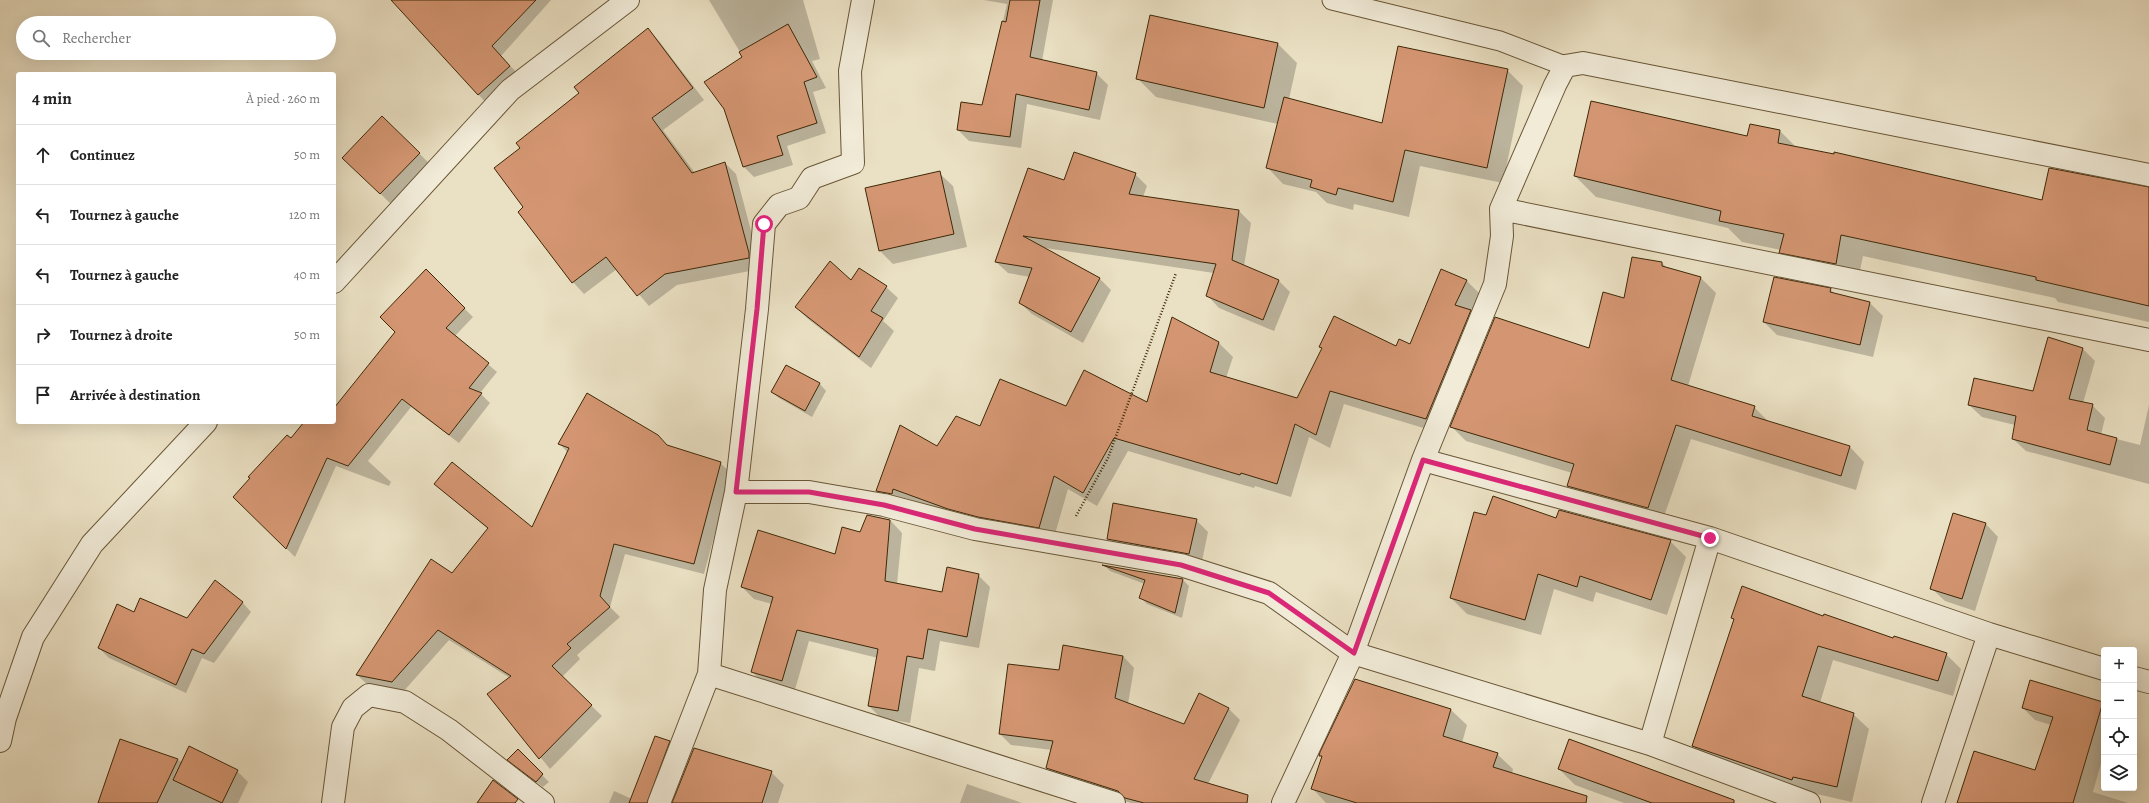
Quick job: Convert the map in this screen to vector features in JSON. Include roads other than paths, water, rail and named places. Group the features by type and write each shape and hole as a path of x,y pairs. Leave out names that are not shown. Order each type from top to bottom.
{"street":[{"path":"336,280 510,90 628,0"},
{"path":"659,803 709,674 715,590 736,492 757,309 764,224 779,205 799,198 812,178 853,163 850,71 863,0"},
{"path":"1283,803 1354,653 1423,460 1495,284 1502,236 1501,209 1555,85 1565,66 1583,63 2149,175"},
{"path":"1501,209 2149,340"},
{"path":"0,741 4,718 33,637 92,544 204,424"},
{"path":"1423,460 1710,538 1989,634 2101,668"},
{"path":"736,492 817,494 884,505 975,529 1181,565 1269,593 1354,653 1650,744 1809,803"},
{"path":"1650,744 1710,538"},
{"path":"1933,803 1989,634"},
{"path":"709,674 1114,803"},
{"path":"2137,679 2149,682"},
{"path":"333,803 344,726 353,708 369,695 405,702 449,730 543,803"}],"lane":[{"path":"1332,0 1500,41 1565,66"}]}
